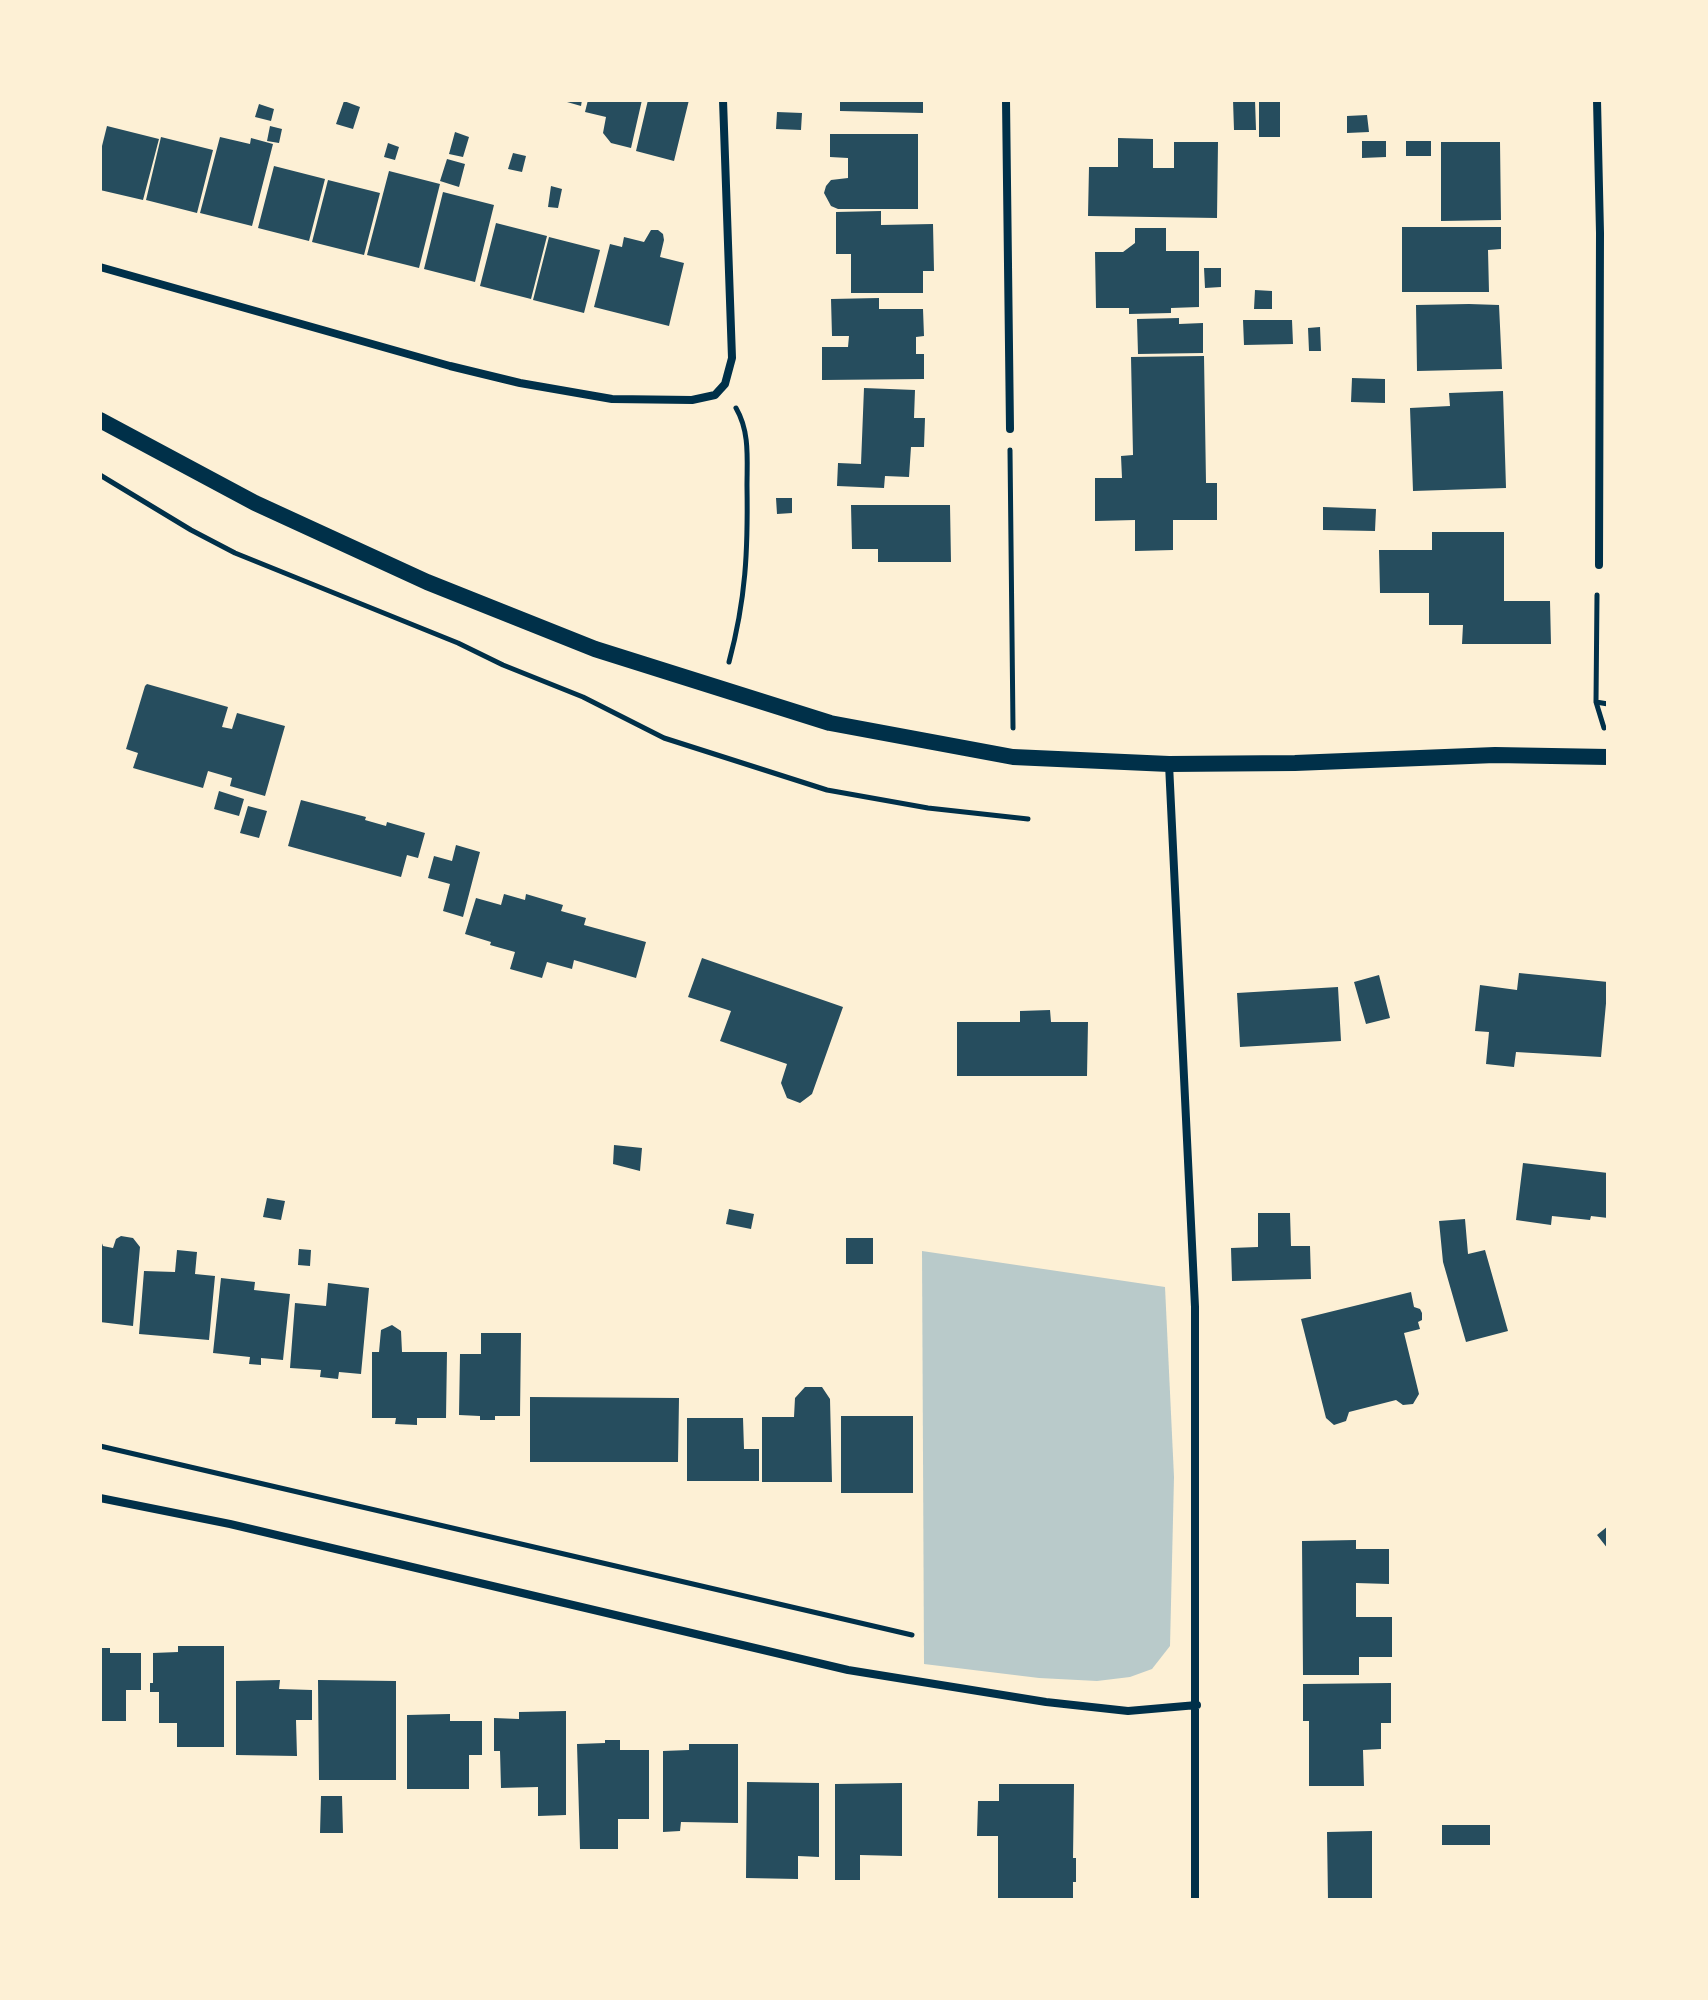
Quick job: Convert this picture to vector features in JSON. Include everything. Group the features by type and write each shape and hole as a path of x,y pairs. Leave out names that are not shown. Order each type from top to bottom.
{"main road":[{"path":"100,420 255,503 427,582 595,649 830,723 1013,757 1169,764 1495,755 1608,757"}],"street":[{"path":"100,267 520,383 612,399 692,400 715,395 725,384 732,358 723,100"},
{"path":"1006,100 1010,429"},
{"path":"1597,100 1604,334 1599,565"},
{"path":"1169,764 1195,1307 1195,1900"},
{"path":"100,1498 230,1524 848,1670 1046,1702 1128,1711 1197,1705"}],"path":[{"path":"715,395 737,409 746,428 748,557 738,629 722,690"},
{"path":"1010,429 1013,757"},
{"path":"100,475 235,553 458,643 583,697 664,738 827,790 928,808 1028,819"},
{"path":"1597,595 1596,702 1608,740"},
{"path":"1596,702 1608,704"},
{"path":"100,1446 912,1635"}],"shaded area":[{"path":"922,1251 1165,1287 1174,1477 1170,1646 1152,1669 1130,1677 1097,1681 1039,1678 924,1664"}],"building":[{"path":"560,100 582,100 581,106"},
{"path":"588,100 642,100 631,148 611,143 603,133 606,117 585,112"},
{"path":"648,100 689,100 674,161 636,151"},
{"path":"840,100 923,100 923,113 840,111"},
{"path":"1233,100 1255,100 1256,130 1234,130"},
{"path":"1259,100 1280,100 1280,137 1259,137"},
{"path":"344,101 360,107 353,129 336,124"},
{"path":"259,104 274,109 271,121 255,117"},
{"path":"777,112 802,113 801,130 776,129"},
{"path":"1367,115 1369,132 1347,133 1347,116"},
{"path":"107,126 159,139 143,200 100,190 100,154"},
{"path":"270,126 282,129 279,143 267,141"},
{"path":"455,132 469,137 463,157 449,154"},
{"path":"830,134 918,134 918,209 838,209 831,206 824,193 826,186 831,180 848,178 848,158 830,157"},
{"path":"161,137 213,150 197,213 146,200"},
{"path":"220,137 250,144 251,138 273,144 252,226 200,213"},
{"path":"1118,138 1153,139 1153,168 1174,168 1174,142 1218,142 1217,218 1088,216 1089,167 1118,167"},
{"path":"1362,141 1386,141 1386,157 1362,158"},
{"path":"1406,141 1431,141 1431,156 1406,156"},
{"path":"1441,142 1500,142 1501,220 1441,221"},
{"path":"388,143 399,147 395,160 384,157"},
{"path":"513,153 526,156 522,172 508,169"},
{"path":"447,159 465,164 459,187 440,181"},
{"path":"274,166 325,179 309,241 258,228"},
{"path":"389,171 440,184 419,268 367,255"},
{"path":"328,180 380,193 364,255 312,242"},
{"path":"551,186 562,189 558,208 548,207"},
{"path":"443,192 494,205 475,282 424,269"},
{"path":"881,211 881,225 933,224 934,271 923,271 923,293 851,293 851,254 836,254 836,212"},
{"path":"496,223 547,236 531,299 480,286"},
{"path":"1402,227 1501,227 1501,249 1488,250 1489,292 1402,292"},
{"path":"1135,228 1166,228 1166,251 1199,251 1199,307 1171,308 1171,313 1129,314 1129,308 1096,308 1095,252 1123,252 1135,243"},
{"path":"651,230 663,234 660,257 684,263 669,326 594,307 610,244 622,247 624,237 644,242"},
{"path":"549,237 600,250 584,313 533,300"},
{"path":"1204,268 1221,268 1221,287 1205,288"},
{"path":"1255,290 1272,291 1272,309 1254,309"},
{"path":"879,298 879,309 923,309 924,336 916,337 916,354 924,354 924,379 822,380 822,347 848,347 849,336 832,336 831,299"},
{"path":"1416,305 1499,305 1502,369 1417,371"},
{"path":"1179,318 1179,324 1203,323 1203,353 1138,354 1137,319"},
{"path":"1243,320 1292,320 1293,344 1244,345"},
{"path":"1320,327 1321,351 1309,351 1308,328"},
{"path":"1204,356 1206,483 1217,483 1217,520 1173,520 1173,550 1135,551 1135,520 1095,521 1095,478 1122,478 1121,456 1133,455 1131,357"},
{"path":"1352,378 1385,379 1385,403 1351,402"},
{"path":"864,388 915,390 914,418 925,418 924,447 911,447 909,477 885,476 884,488 837,486 838,463 861,464"},
{"path":"1503,391 1506,488 1413,491 1410,408 1450,406 1449,393"},
{"path":"776,498 792,498 792,513 777,514"},
{"path":"851,505 950,505 951,562 878,562 878,549 852,549"},
{"path":"1323,507 1376,509 1375,531 1323,530"},
{"path":"1432,532 1504,532 1504,601 1550,601 1551,644 1462,644 1463,625 1429,625 1429,593 1380,593 1379,550 1432,550"},
{"path":"147,684 228,707 222,727 232,729 237,713 285,726 265,796 230,786 232,778 208,771 203,788 133,768 138,753 126,749"},
{"path":"219,791 244,799 239,816 214,809"},
{"path":"301,800 366,817 365,820 386,826 387,822 425,833 418,858 407,855 401,877 288,846"},
{"path":"248,806 267,811 259,838 240,833"},
{"path":"456,845 480,852 463,917 443,911 450,884 428,878 434,856 452,861"},
{"path":"504,894 525,900 526,894 563,905 561,911 586,918 584,925 646,942 636,978 574,960 572,969 547,962 542,978 510,969 515,952 465,934 476,898 501,905"},
{"path":"702,958 843,1007 812,1094 800,1103 787,1098 781,1083 787,1064 720,1041 731,1011 688,997"},
{"path":"1519,973 1608,982 1601,1057 1516,1052 1514,1067 1486,1064 1489,1032 1475,1031 1480,985 1517,990"},
{"path":"1379,975 1390,1018 1366,1024 1354,982"},
{"path":"1338,987 1341,1041 1240,1047 1237,993"},
{"path":"1050,1010 1051,1022 1088,1022 1087,1076 957,1076 957,1022 1020,1022 1020,1011"},
{"path":"614,1145 642,1148 640,1171 613,1164"},
{"path":"1523,1163 1608,1173 1608,1218 1591,1216 1590,1220 1552,1216 1551,1225 1516,1220"},
{"path":"267,1198 285,1201 281,1220 263,1217"},
{"path":"729,1209 754,1214 751,1229 726,1224"},
{"path":"1258,1213 1290,1213 1291,1246 1310,1246 1311,1279 1232,1281 1231,1248 1258,1247"},
{"path":"1465,1219 1468,1254 1485,1250 1508,1331 1466,1342 1443,1262 1439,1221"},
{"path":"121,1236 133,1238 140,1247 133,1326 100,1322 100,1238 103,1246 113,1248 116,1239"},
{"path":"846,1238 873,1238 873,1264 846,1264"},
{"path":"299,1249 311,1250 310,1266 298,1265"},
{"path":"177,1250 197,1252 195,1274 215,1276 209,1340 139,1334 144,1271 175,1272"},
{"path":"221,1278 255,1282 254,1290 290,1294 283,1360 261,1358 261,1365 249,1364 250,1357 213,1353"},
{"path":"328,1283 369,1288 361,1374 339,1372 338,1379 320,1377 321,1370 290,1368 295,1303 326,1306"},
{"path":"1411,1292 1414,1307 1420,1309 1422,1320 1418,1322 1420,1329 1404,1333 1419,1394 1413,1404 1403,1405 1396,1400 1349,1412 1346,1421 1334,1425 1326,1418 1301,1319"},
{"path":"392,1325 401,1331 402,1352 447,1352 446,1418 417,1418 417,1425 395,1424 396,1418 372,1418 372,1352 379,1352 381,1330"},
{"path":"481,1333 521,1333 520,1416 495,1416 495,1420 480,1420 480,1416 459,1415 460,1354 481,1354"},
{"path":"805,1387 822,1387 830,1399 832,1482 762,1482 762,1417 794,1417 795,1398"},
{"path":"530,1397 679,1398 678,1462 530,1462"},
{"path":"841,1416 913,1416 913,1493 841,1493"},
{"path":"687,1418 743,1418 744,1449 759,1449 759,1481 687,1481"},
{"path":"1608,1526 1608,1549 1597,1535"},
{"path":"1356,1540 1356,1549 1389,1549 1389,1584 1356,1583 1356,1617 1392,1617 1392,1657 1359,1657 1359,1675 1303,1675 1302,1541"},
{"path":"178,1646 224,1646 224,1747 177,1747 177,1723 159,1723 159,1692 150,1692 153,1653 178,1652"},
{"path":"100,1648 110,1648 110,1653 141,1653 141,1690 126,1690 126,1721 100,1721"},
{"path":"280,1680 279,1689 312,1690 312,1720 296,1720 297,1756 236,1755 236,1681"},
{"path":"318,1680 396,1681 396,1780 319,1780"},
{"path":"1391,1683 1391,1723 1381,1723 1381,1749 1363,1750 1364,1786 1309,1786 1309,1721 1303,1721 1303,1684"},
{"path":"566,1711 566,1815 538,1816 538,1787 501,1788 500,1751 494,1751 494,1718 519,1719 519,1712"},
{"path":"450,1714 450,1721 482,1721 482,1755 469,1755 469,1789 407,1789 407,1715"},
{"path":"605,1740 620,1740 620,1750 649,1750 649,1819 618,1819 618,1849 580,1849 577,1744 605,1743"},
{"path":"689,1744 738,1744 738,1823 681,1822 680,1831 663,1832 663,1751 689,1750"},
{"path":"747,1782 819,1783 819,1857 798,1856 798,1879 746,1878"},
{"path":"902,1783 902,1856 860,1855 860,1880 835,1880 835,1784"},
{"path":"999,1784 1074,1784 1073,1858 1076,1858 1076,1882 1073,1882 1073,1900 998,1900 998,1836 977,1836 978,1801 999,1801"},
{"path":"321,1796 342,1796 343,1833 320,1833"},
{"path":"1442,1825 1490,1825 1490,1845 1442,1845"},
{"path":"1372,1831 1372,1900 1328,1900 1327,1832"}]}
